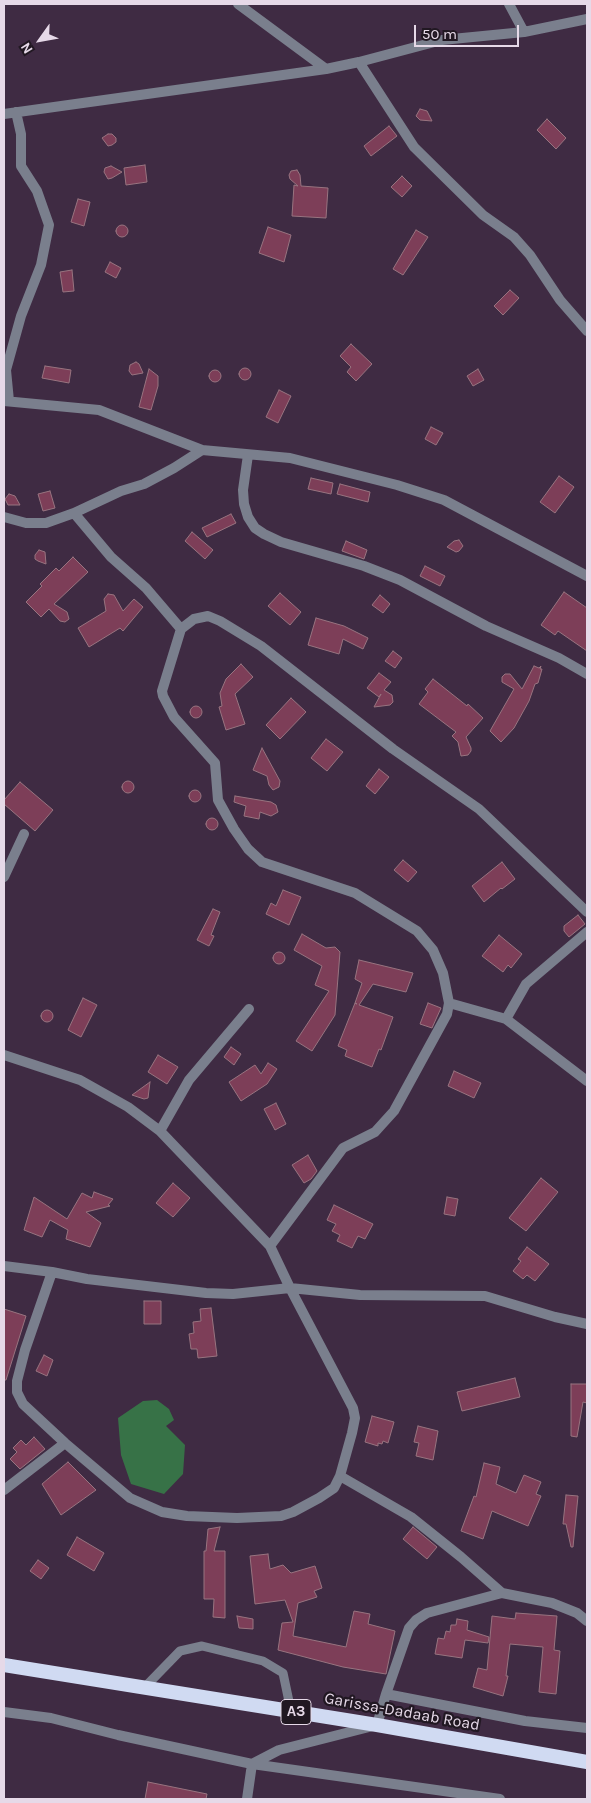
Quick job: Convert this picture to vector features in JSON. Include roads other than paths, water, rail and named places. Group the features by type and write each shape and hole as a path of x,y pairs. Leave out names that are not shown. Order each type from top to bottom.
{"highway":[{"name":"Garissa-Dadaab Road","path":"4,1665 377,1725 587,1762"}],"street":[{"path":"238,4 326,69"},
{"path":"509,4 524,32"},
{"path":"4,114 326,69 442,40 524,32 587,19"},
{"path":"359,62 414,147 483,216 514,237 530,255 560,300 587,331"},
{"path":"16,112 21,134 21,166 37,191 49,225 41,265 21,316 6,370 6,401 34,402 99,410 202,450 290,458 397,485 444,500 587,576"},
{"path":"4,517 26,523 46,523 74,513 121,491 144,484 202,450"},
{"path":"248,455 243,490 244,504 248,517 255,528 264,534 281,542 364,566 400,580 486,626 559,658 587,674"},
{"path":"74,513 111,557 146,588 181,629"},
{"path":"270,1246 343,1148 375,1132 394,1111 446,1014 449,1003 443,973 433,950 416,931 355,893 262,862 248,849 218,800 215,763 174,716 163,696 162,691 181,629 194,619 208,616 220,621 261,646 393,749 479,809 587,912"},
{"path":"4,877 24,834"},
{"path":"506,1018 526,984 587,932"},
{"path":"449,1003 506,1018 587,1081"},
{"path":"160,1132 189,1080 249,1009"},
{"path":"4,1055 80,1080 128,1107 160,1132 270,1246 353,1408 355,1418 352,1433 340,1476 334,1488 302,1507 281,1516 237,1518 187,1516 162,1512 130,1498 65,1443 24,1404 16,1392 25,1350 52,1272"},
{"path":"4,1266 87,1279 206,1293 256,1292 290,1288 360,1295 485,1296 587,1324"},
{"path":"4,1490 65,1443"},
{"path":"340,1476 411,1517 462,1557 502,1593"},
{"path":"252,1764 278,1750 377,1725 409,1628 416,1620 427,1613 502,1593 552,1603 576,1613 587,1621"},
{"path":"386,1694 526,1721 587,1728"},
{"path":"4,1712 51,1718 118,1735 252,1764 500,1799"},
{"path":"247,1799 252,1764"}],"lane":[{"path":"145,1687 180,1652 202,1646 263,1661 283,1673 291,1711"}]}
